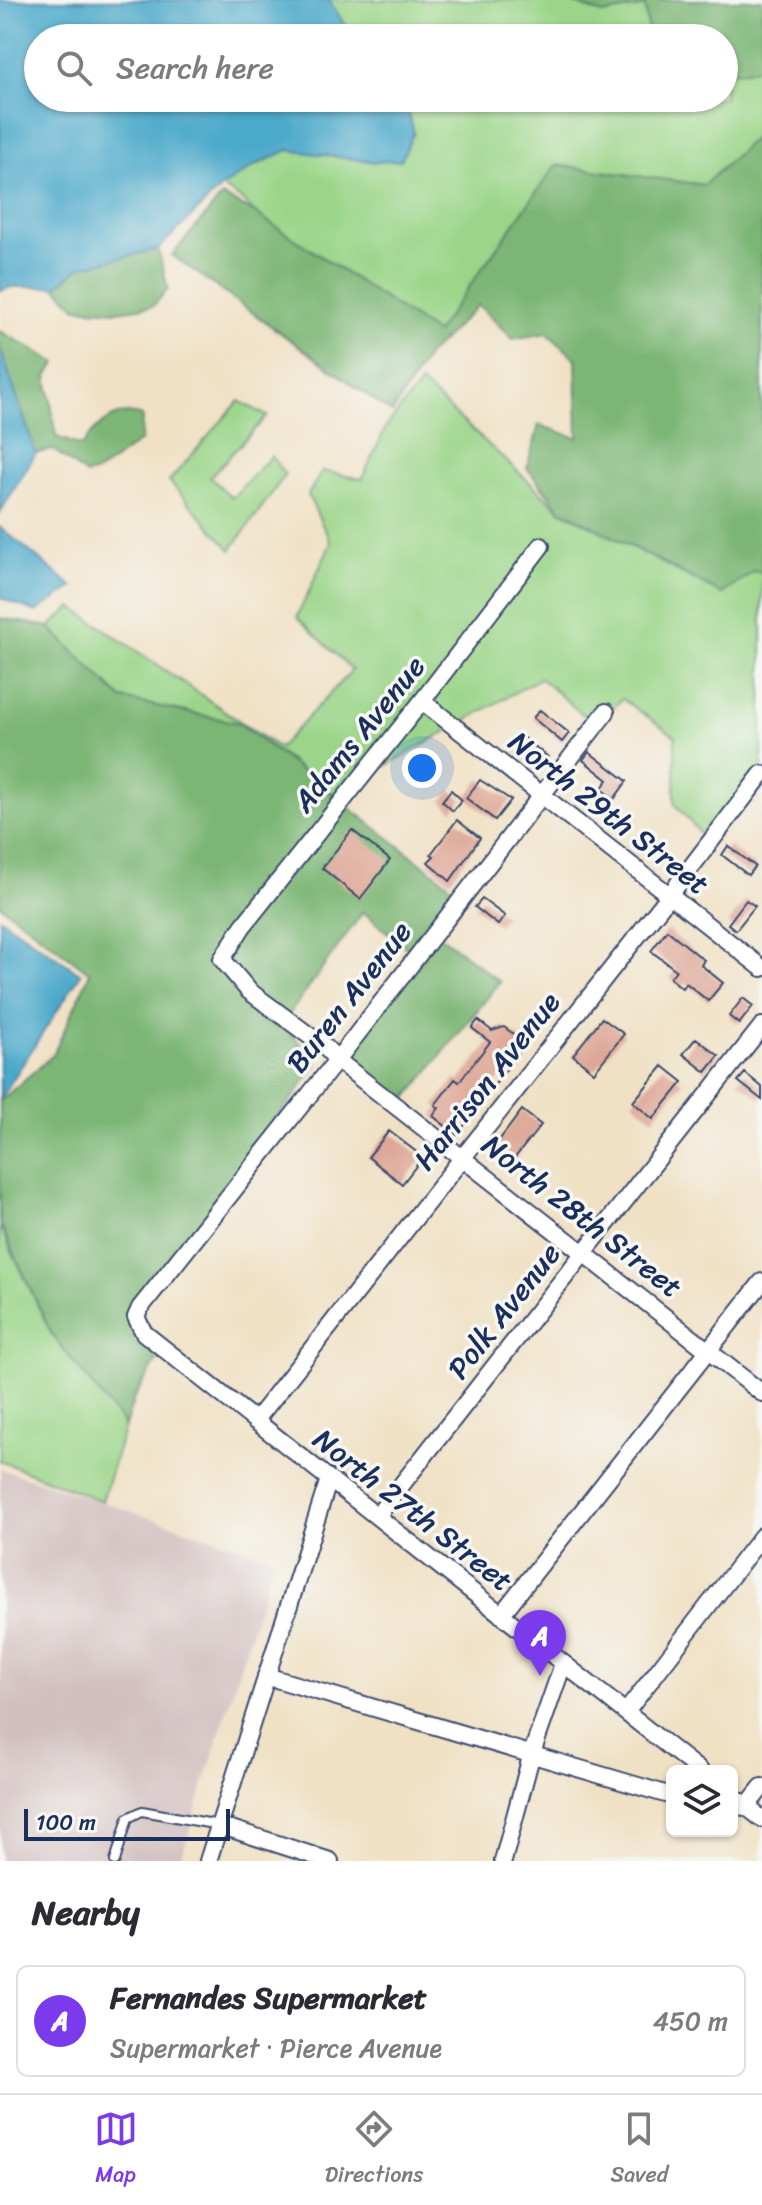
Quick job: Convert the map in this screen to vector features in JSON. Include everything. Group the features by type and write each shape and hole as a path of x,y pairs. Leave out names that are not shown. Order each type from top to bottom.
{"street":[{"name":"Adams Avenue","path":"222,959 252,914 541,546"},
{"name":"North 29th Street","path":"422,701 762,968"},
{"name":"Buren Avenue","path":"136,1317 606,712"},
{"name":"Harrison Avenue","path":"255,1421 762,774"},
{"name":"North 28th Street","path":"222,959 249,991 326,1048 337,1060 762,1393"},
{"name":"Polk Avenue","path":"377,1516 762,1026"},
{"path":"501,1615 762,1282"},
{"name":"North 27th Street","path":"136,1317 144,1333 692,1765"},
{"path":"208,1861 329,1479"},
{"path":"626,1712 762,1536"},
{"path":"503,1861 532,1753 563,1664"},
{"path":"266,1676 666,1794"},
{"path":"762,1787 739,1807 762,1819"},
{"path":"219,1825 321,1860"}],"lane":[{"path":"115,1861 128,1818 142,1811 219,1825"}],"shaded area":[{"path":"0,1469 274,1558 180,1861 0,1861"}],"green space":[{"path":"329,0 565,0 603,14 646,6 648,24 344,24"},
{"path":"565,0 762,0 762,68 738,71 738,24 647,24 645,6 603,14"},
{"path":"762,68 757,136 704,185 556,165 436,333 254,212 222,187 256,165 288,150 374,162 401,160 414,132 408,112 738,112 738,71"},
{"path":"762,93 762,572 754,571 722,594 560,509 527,468 539,425 578,438 576,359 547,333 513,339 478,305 428,355 392,413 172,255 222,196 254,212 436,333 556,165 704,185 756,136"},
{"path":"158,249 168,289 153,306 116,311 77,308 56,287 80,267"},
{"path":"0,331 57,363 47,375 56,437 82,446 100,425 116,416 133,414 142,416 141,440 98,472 86,475 54,450 36,453 0,348"},
{"path":"421,383 560,510 722,594 754,571 762,572 762,787 708,843 675,804 675,736 622,699 595,725 540,678 335,795 239,723 122,699 49,627 72,607 279,748 352,670 297,617 331,543 308,495 322,471 362,479 386,427"},
{"path":"239,401 267,416 210,477 232,498 271,456 285,475 231,550 169,481"},
{"path":"0,618 49,627 122,699 239,723 467,898 439,935 500,982 402,1104 342,1057 420,959 363,912 283,1023 317,1065 133,1312 167,1343 134,1398 125,1426 52,1335 0,1223 0,1101 53,1055 90,973 0,905"},
{"path":"0,1226 52,1335 125,1426 102,1501 0,1461"}],"water":[{"path":"0,0 329,0 344,24 24,24 24,112 408,112 414,132 401,160 374,162 288,150 256,165 222,187 158,249 80,267 56,287 11,287 0,291"},
{"path":"0,348 36,453 0,513"},
{"path":"0,527 73,587 36,612 0,598"},
{"path":"0,918 81,974 0,1099"}],"building":[{"path":"540,710 569,733 562,742 533,718"},
{"path":"524,738 548,757 538,770 514,751"},
{"path":"589,752 627,781 614,799 601,789 608,780 583,760"},
{"path":"480,780 511,800 495,820 466,798"},
{"path":"451,790 462,800 453,811 442,801"},
{"path":"457,820 480,838 450,881 428,862"},
{"path":"352,830 390,860 360,899 322,868"},
{"path":"728,846 755,866 748,875 722,855"},
{"path":"482,899 505,916 498,925 475,907"},
{"path":"746,900 755,906 736,930 728,924"},
{"path":"667,930 704,960 701,965 723,983 708,1001 686,983 682,988 670,978 676,970 651,951"},
{"path":"743,998 753,1006 739,1024 729,1016"},
{"path":"602,1018 624,1034 594,1072 573,1055"},
{"path":"478,1020 492,1031 504,1027 526,1043 457,1135 433,1116 439,1108 435,1105 455,1079 459,1082 490,1042 472,1028"},
{"path":"696,1038 719,1056 706,1072 683,1054"},
{"path":"663,1066 683,1082 653,1119 633,1102"},
{"path":"745,1073 762,1087 762,1100 738,1081"},
{"path":"522,1110 541,1125 509,1165 491,1151"},
{"path":"389,1131 423,1157 402,1184 368,1157"}],"place":[{"name":"Fernandes Supermarket","path":"540,1676"}]}
